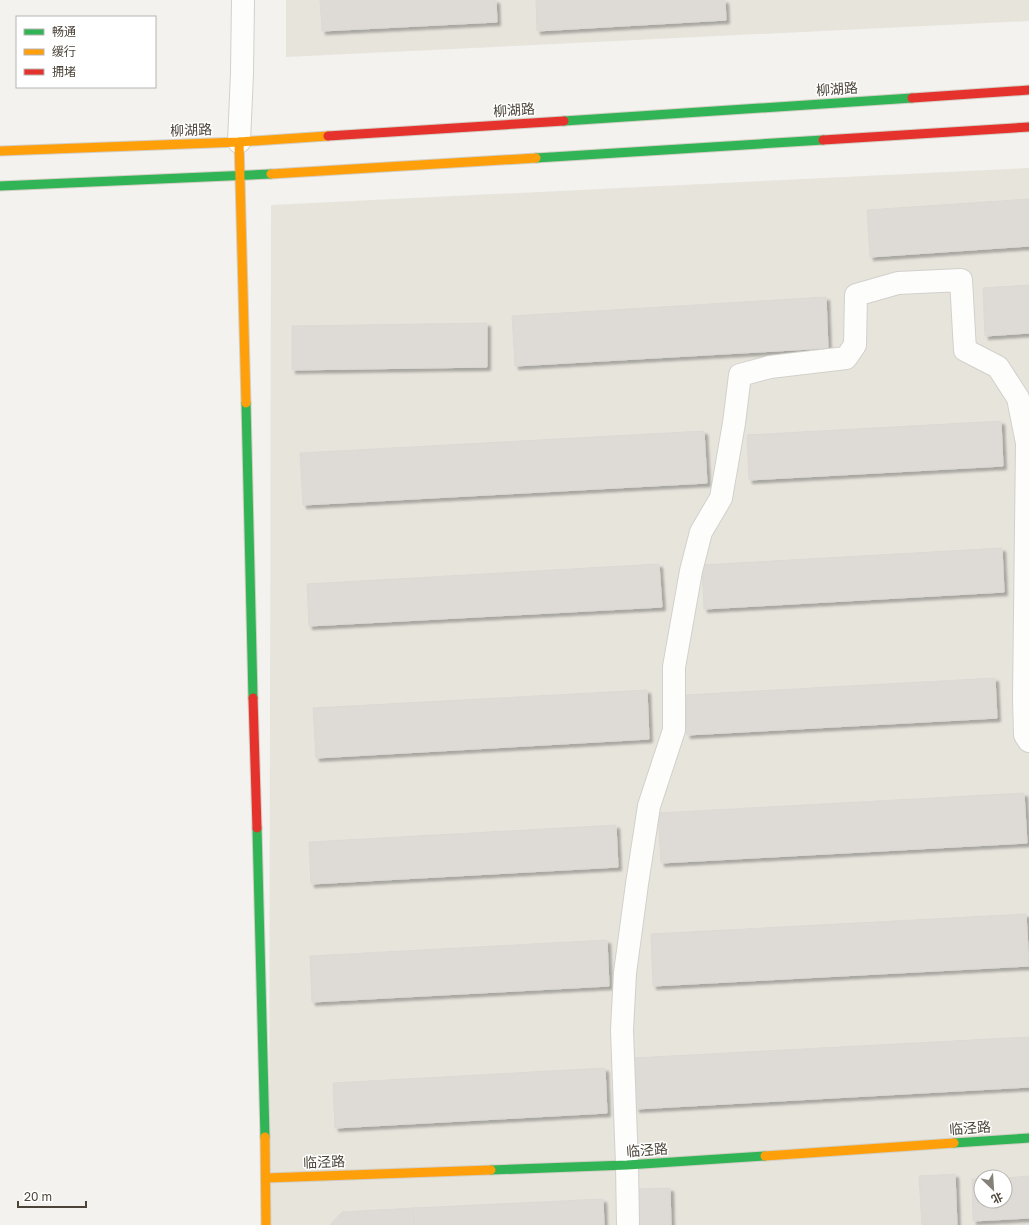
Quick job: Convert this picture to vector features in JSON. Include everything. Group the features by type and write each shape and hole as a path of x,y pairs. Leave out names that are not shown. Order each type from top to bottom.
{"main road":[{"name":"柳湖路","path":"0,151 239,142 1029,90"},
{"path":"0,186 241,176 1029,127"},
{"path":"239,142 266,1225"},
{"name":"临泾路","path":"266,1178 627,1166 1029,1138"}],"street":[{"path":"239,142 243,0"},
{"path":"628,1225 622,1030 625,973 649,806 674,730 674,667 691,571 701,532 721,498 734,424 740,375 770,367 846,358 855,345 856,296 898,282 961,280 965,350 998,367 1018,398 1027,443 1024,699 1025,735 1029,741"}],"shaded area":[{"path":"286,0 1029,0 1029,21 286,57"},
{"path":"1029,168 1029,1225 269,1225 271,205"}],"building":[{"path":"320,0 496,0 497,22 322,31"},
{"path":"536,0 725,0 726,20 537,31"},
{"path":"1029,199 1029,246 870,257 867,210"},
{"path":"1029,285 1029,333 985,336 983,288"},
{"path":"826,297 828,348 515,366 512,316"},
{"path":"487,323 487,367 292,370 292,326"},
{"path":"1001,421 1003,466 749,480 747,435"},
{"path":"704,431 707,483 303,505 300,453"},
{"path":"1002,548 1004,592 704,609 702,565"},
{"path":"659,564 662,607 309,626 307,584"},
{"path":"995,678 997,718 687,735 685,695"},
{"path":"647,690 649,739 316,758 313,708"},
{"path":"1024,793 1027,843 661,863 658,813"},
{"path":"616,825 618,867 311,884 309,842"},
{"path":"1026,914 1029,966 653,986 651,934"},
{"path":"607,940 609,986 312,1002 310,956"},
{"path":"1029,1037 1029,1087 636,1109 633,1058"},
{"path":"605,1068 607,1113 335,1128 333,1083"},
{"path":"955,1174 957,1225 922,1225 919,1176"},
{"path":"1029,1176 1029,1218 973,1221 972,1179 973,1209 1013,1209 1013,1177"},
{"path":"670,1188 671,1225 637,1225 635,1189"},
{"path":"603,1199 604,1225 414,1225 413,1208"},
{"path":"413,1208 414,1225 330,1225 342,1212"}],"traffic: fast":[{"path":"564,121 912,98"},
{"path":"536,158 823,140"},
{"path":"0,186 271,174"},
{"path":"246,403 253,698"},
{"path":"257,828 265,1137"},
{"path":"954,1143 1029,1138"},
{"path":"491,1170 627,1165 765,1156"}],"traffic: slow":[{"path":"0,151 239,142 328,136"},
{"path":"239,142 246,403"},
{"path":"271,174 536,158"},
{"path":"265,1137 266,1225"},
{"path":"765,1156 954,1143"},
{"path":"266,1178 491,1170"}],"traffic: jam":[{"path":"912,98 1029,90"},
{"path":"328,136 564,121"},
{"path":"823,140 1029,127"},
{"path":"253,698 257,828"}]}
